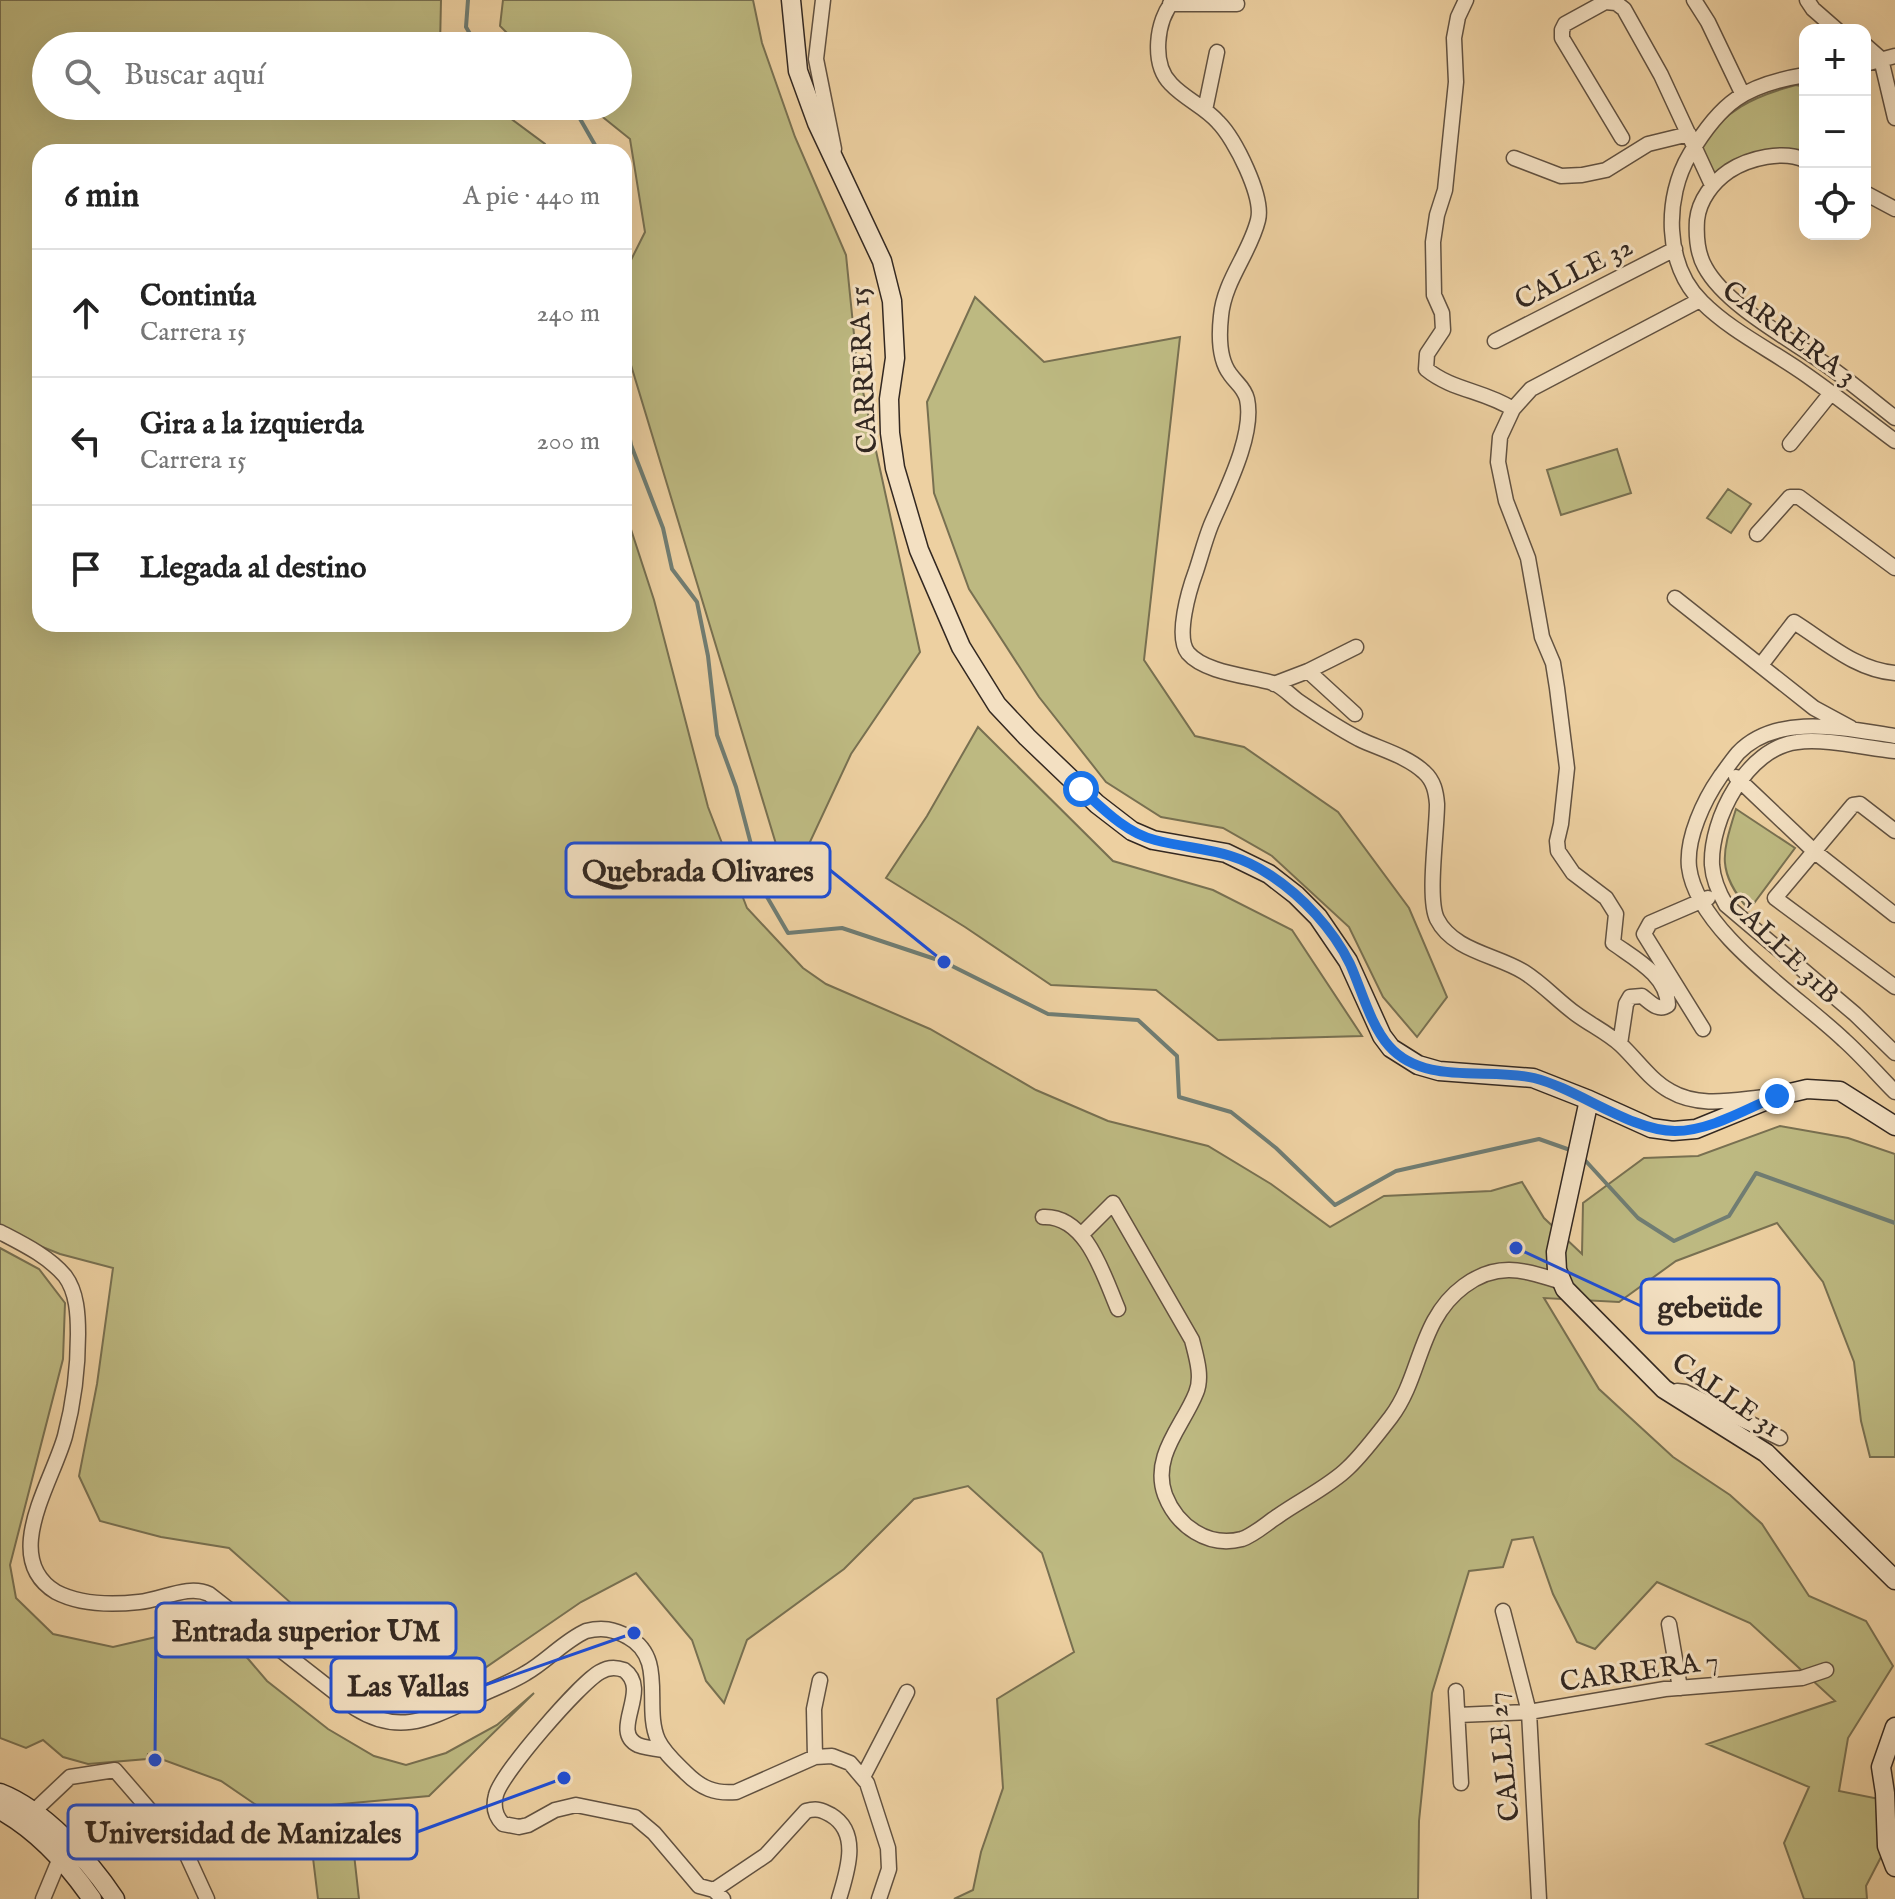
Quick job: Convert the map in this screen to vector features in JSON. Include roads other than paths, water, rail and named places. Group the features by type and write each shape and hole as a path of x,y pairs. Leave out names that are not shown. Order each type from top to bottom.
{"main road":[{"name":"CARRERA 15","path":"791,0 798,71 882,261 892,301 895,358 889,399 890,433 895,468 914,536 961,647 997,705 1059,770 1132,831 1153,840 1226,853 1269,874 1296,895 1318,917 1348,961 1382,1036 1404,1058 1439,1071 1533,1078 1588,1106 1651,1128 1673,1131 1696,1129 1777,1096 1807,1089 1840,1091 1895,1126"},
{"name":"CALLE 31","path":"1588,1106 1556,1252 1557,1270 1562,1282 1583,1310 1664,1389 1766,1453 1895,1580"},
{"path":"1895,1727 1881,1767 1887,1846 1895,1867"},
{"path":"0,1793 34,1811 73,1847 115,1899"},
{"path":"0,1810 20,1821 60,1858 92,1899"}],"street":[{"path":"823,0 816,59 837,165"},
{"path":"1466,0 1458,17 1454,38 1456,82 1445,190 1433,242 1434,295 1442,313 1443,330 1427,354 1425,364 1426,369 1447,384 1476,391 1513,409"},
{"path":"1694,0 1742,93"},
{"path":"1807,0 1830,24"},
{"path":"1237,4 1172,2 1160,29 1158,43 1161,70 1170,83 1219,123 1248,171 1259,207 1250,246 1224,298 1221,313 1223,360 1229,373 1242,386 1247,400 1246,428 1227,490 1193,579 1183,621 1183,636 1189,655 1233,674 1274,684 1324,718 1414,764 1428,775 1437,804 1435,913 1441,925 1467,947 1521,970 1573,1012 1620,1044 1669,1091 1703,1103 1777,1096"},
{"path":"1622,138 1562,38 1565,24 1605,2 1616,3 1624,9 1712,185 1730,170 1757,159 1799,157"},
{"path":"1205,110 1217,52"},
{"path":"1888,58 1895,118"},
{"path":"1675,249 1672,235 1674,194 1691,140 1742,93 1799,76"},
{"path":"1788,78 1799,81"},
{"path":"1514,158 1561,176 1582,175 1606,170 1648,144 1691,140"},
{"name":"CARRERA 3","path":"1712,185 1698,211 1696,238 1705,267 1728,294 1760,320 1830,367 1895,418"},
{"path":"1872,197 1895,197"},
{"path":"1872,197 1895,209"},
{"name":"CARRERA 3","path":"1675,249 1682,271 1700,300 1730,326 1831,393 1895,441"},
{"name":"CALLE 32","path":"1495,341 1675,249"},
{"path":"1620,1044 1626,1004 1630,997 1642,996 1657,1008 1664,1008 1668,1005 1668,997 1658,977 1613,943 1616,914 1606,898 1573,873 1558,851 1567,768 1557,688 1553,663 1542,637 1528,558 1506,501 1498,462 1500,437 1513,409 1531,389 1700,300"},
{"path":"1790,444 1831,393"},
{"path":"1757,534 1790,497 1799,497 1895,568"},
{"path":"1675,598 1814,708 1856,730"},
{"path":"1761,665 1794,622 1856,662 1877,671 1895,673"},
{"path":"1274,684 1356,647"},
{"path":"1308,671 1355,714"},
{"path":"1808,727 1813,720 1814,708"},
{"name":"CALLE 31B","path":"1895,736 1808,727 1787,729 1755,740 1739,752 1708,795 1695,827 1689,866 1701,902 1724,934 1844,1040 1895,1092"},
{"name":"CALLE 31B","path":"1895,751 1798,742 1780,746 1766,755 1741,780 1723,810 1714,836 1712,866 1719,894 1726,905 1855,1014 1895,1053"},
{"path":"1726,769 1815,852 1895,915"},
{"path":"1895,831 1860,804 1853,805 1775,898 1895,987"},
{"path":"1703,1029 1644,934 1650,923 1719,894"},
{"path":"1081,1235 1113,1203 1192,1340 1198,1365 1197,1391 1170,1440 1161,1472 1166,1495 1177,1514 1197,1535 1221,1541 1244,1538 1348,1469 1404,1397 1424,1337 1452,1295 1468,1283 1506,1268 1562,1282"},
{"path":"1043,1217 1056,1218 1081,1235 1092,1251 1118,1309"},
{"path":"0,1232 32,1248 65,1277 73,1291 78,1313 78,1365 64,1440 26,1532 26,1557 35,1575 55,1592 92,1604 139,1602 199,1589 355,1708 369,1717 397,1724 433,1717 526,1673 586,1631 617,1631 633,1640 647,1658 651,1669 655,1732 664,1750 694,1781 712,1791 725,1793 749,1788 815,1757 832,1756 843,1758 863,1777 888,1848 889,1869 879,1899"},
{"path":"1664,1389 1685,1392 1780,1438"},
{"name":"CALLE 27","path":"1503,1611 1529,1712 1539,1899"},
{"path":"1669,1624 1680,1688"},
{"path":"664,1750 637,1744 629,1736 627,1725 634,1680 624,1670 609,1668 590,1680 502,1780 496,1793 495,1813 503,1824 519,1827 555,1810 576,1805 635,1817 654,1833 699,1886 718,1894 766,1855 806,1811 815,1809 837,1819 847,1830 849,1858 839,1899"},
{"name":"CARRERA 7","path":"1458,1715 1529,1712 1680,1688 1802,1678 1826,1670"},
{"path":"815,1757 814,1709 820,1680"},
{"path":"1456,1691 1461,1783"},
{"path":"863,1777 907,1692"},
{"path":"34,1811 70,1777 115,1770 185,1851 207,1899"},
{"path":"43,1899 60,1858"}],"waterway":[{"path":"468,0 466,27 469,32"},
{"path":"581,120 594,144"},
{"path":"632,448 663,528 672,569 697,602 708,656 717,735 736,787 763,890 788,933 842,928 944,962 1048,1014 1138,1020 1177,1056 1179,1097 1231,1112 1276,1148 1335,1205 1396,1171 1539,1139 1573,1151"},
{"path":"1583,1158 1638,1218 1674,1241 1729,1216 1756,1173 1895,1223"}],"place":[{"name":"Quebrada Olivares","path":"944,962"},
{"name":"gebeüde","path":"1516,1248"},
{"name":"Las Vallas","path":"634,1633"},
{"name":"Entrada superior UM","path":"155,1760"},
{"name":"Universidad de Manizales","path":"564,1778"}]}
